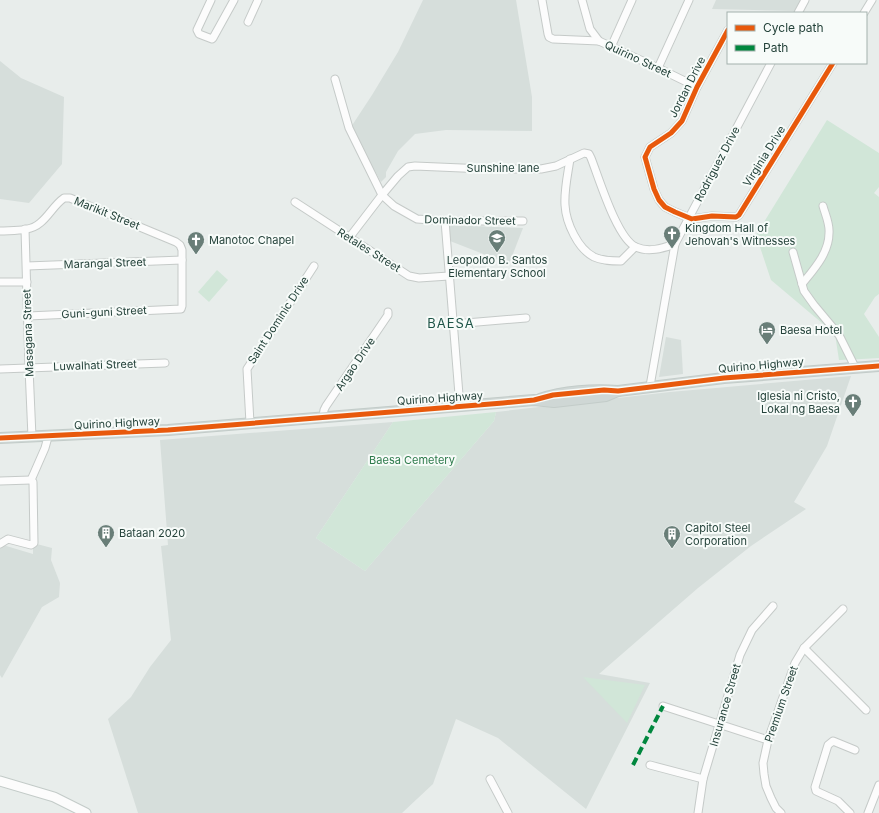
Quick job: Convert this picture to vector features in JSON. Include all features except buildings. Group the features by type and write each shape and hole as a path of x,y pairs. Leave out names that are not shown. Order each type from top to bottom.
{"main road":[{"name":"Quirino Highway","path":"0,438 48,437 168,430 534,400 554,402 606,396 618,391 650,386 724,378 879,366"}],"street":[{"path":"211,0 197,30 199,34 209,39 213,38 234,0"},
{"path":"248,22 258,0"},
{"name":"Quirino Street","path":"542,0 549,37 553,39 599,41 697,87"},
{"path":"582,0 590,29 599,41"},
{"path":"611,47 632,0"},
{"path":"658,68 689,0"},
{"path":"799,12 805,0"},
{"path":"865,12 872,0"},
{"name":"Jordan Drive","path":"688,218 665,207 659,200 644,157 650,147 671,133 682,121 697,87 727,32"},
{"name":"Rodriguez Drive","path":"650,386 676,244 688,218 770,64"},
{"name":"Virginia Drive","path":"688,218 692,219 712,216 732,218 738,215 832,64"},
{"name":"Dominador Street","path":"335,79 349,128 382,195 394,206 409,216 417,219 445,221 523,221"},
{"name":"Sunshine lane","path":"349,238 382,195 402,171 408,167 541,169 556,166 584,153 590,155 619,229 635,247"},
{"path":"570,159 565,205 567,218 572,230 583,248 593,257 601,260 621,261 635,247 644,249 658,249 676,244"},
{"name":"Marikit Street","path":"0,230 26,229 33,227 40,223 58,202 64,198 70,198 176,242 180,245 182,250 182,260"},
{"name":"Retales Street","path":"295,202 410,276 419,278 449,276"},
{"path":"802,284 818,264 828,243 830,232 823,206"},
{"path":"445,221 460,407"},
{"name":"Masagana Street","path":"26,229 26,282 32,437"},
{"path":"793,252 804,291 839,335 855,367"},
{"name":"Marangal Street","path":"27,266 182,260"},
{"name":"Guni-guni Street","path":"28,316 181,309 182,260"},
{"name":"Saint Dominic Drive","path":"250,423 247,369 314,266"},
{"path":"0,282 26,282"},
{"name":"Argao Drive","path":"323,417 326,406 388,315 388,312"},
{"path":"454,324 526,318"},
{"path":"842,368 847,352"},
{"name":"Luwalhati Street","path":"0,369 165,362"},
{"path":"0,544 8,539 31,545 33,544 33,482 31,480 45,448 48,437"},
{"path":"0,481 31,480"},
{"name":"Insurance Street","path":"698,813 704,779 740,655 752,630 773,606"},
{"name":"Premium Street","path":"781,813 770,798 766,786 763,763 768,740 795,663 804,648 843,609"},
{"path":"804,648 866,710"},
{"path":"663,706 768,740"},
{"path":"850,813 838,801 816,791 815,787 830,742 833,741 855,750"},
{"path":"650,765 704,779"},
{"path":"490,779 508,813"},
{"path":"0,781 54,797 86,813"},
{"path":"868,813 879,785"}],"shaded area":[{"path":"423,0 516,0 532,97 532,131 446,130 415,134 398,151 386,172 386,177 381,182 351,127 398,52"},
{"path":"716,0 801,0 795,11 712,9"},
{"path":"0,61 21,78 64,97 62,164 29,203 0,199"},
{"name":"Leopoldo B. Santos Elementary School","path":"449,225 523,228 509,264 450,241"},
{"path":"666,337 681,340 683,374 659,377"},
{"path":"851,376 827,446 794,502 806,509 751,546 698,588 599,674 650,683 586,809 498,738 456,719 433,784 402,813 138,813 108,719 131,697 150,667 171,640 161,546 168,545 160,440 393,422 316,538 365,571 494,421 496,412 670,392"},
{"path":"33,543 52,548 51,560 60,583 59,597 42,607 2,678 0,675 0,548 3,545 33,554"}],"green space":[{"path":"827,120 879,153 879,187 874,193 879,197 879,294 875,297 864,314 879,337 879,358 839,360 835,334 771,280 756,235"},
{"path":"217,270 228,280 209,302 198,292"},
{"name":"Baesa Cemetery","path":"496,412 494,421 365,571 316,538 393,422"},
{"path":"583,677 645,685 627,723"}],"marked path":[{"path":"633,765 663,706"}],"cycle path":[{"path":"727,32 697,87 682,121 671,133 650,147 645,157 654,189 659,200 665,207 692,219 712,216 736,217 739,215 832,64"},
{"path":"0,438 168,430 503,403 534,400 553,395 604,390 618,391 724,378 879,366"}],"place":[{"name":"Kingdom Hall of Jehovah's Witnesses","path":"672,249"},
{"name":"Leopoldo B. Santos Elementary School","path":"497,253"},
{"name":"Manotoc Chapel","path":"196,255"},
{"name":"Baesa Hotel","path":"767,345"},
{"name":"Iglesia ni Cristo, Lokal ng Baesa","path":"853,417"},
{"name":"Bataan 2020","path":"106,548"},
{"name":"Capitol Steel Corporation","path":"672,549"}],"district":[{"name":"BAESA","path":"451,323"}]}
